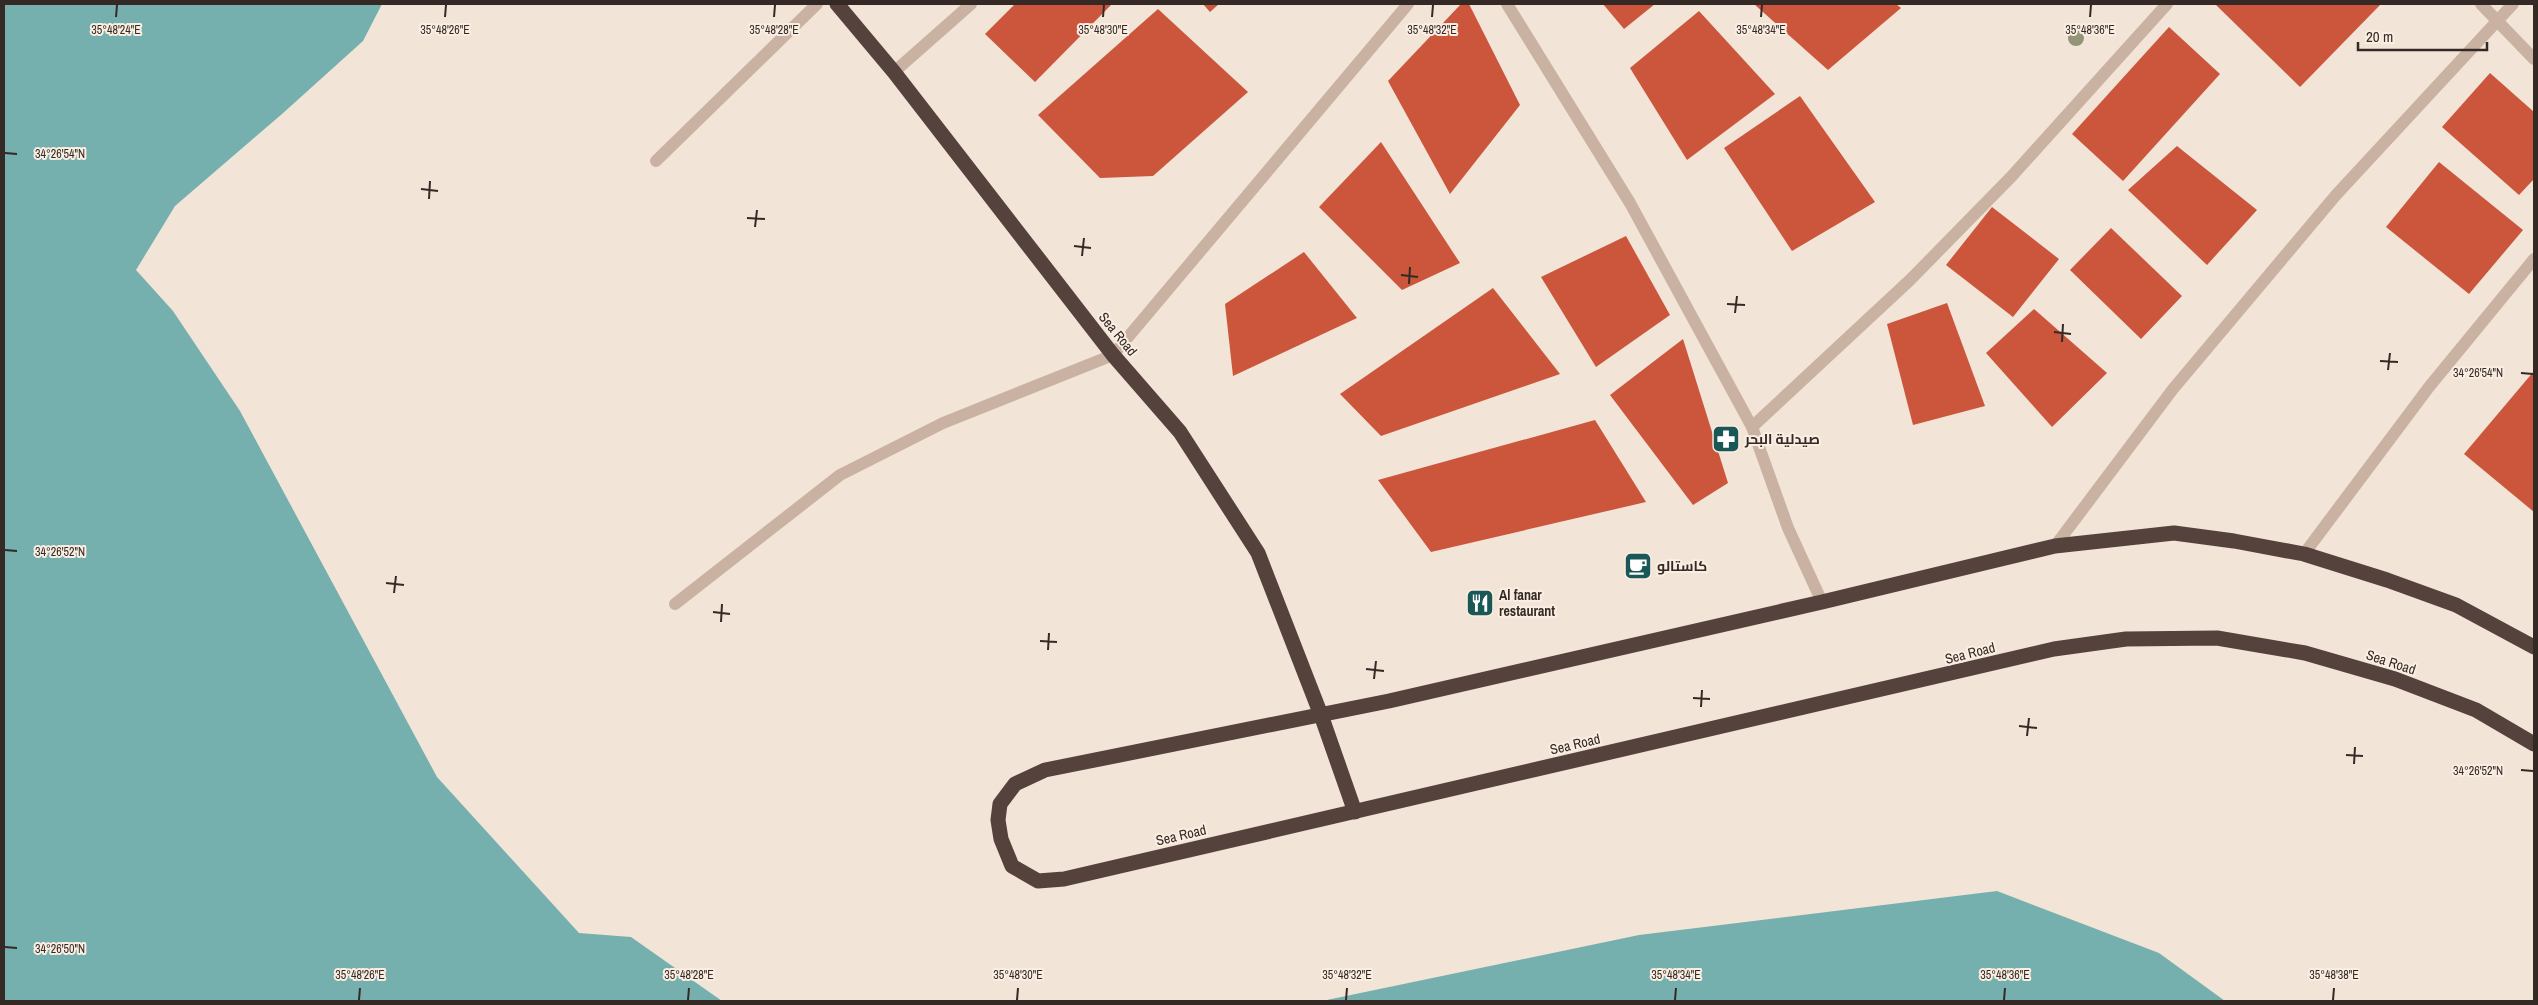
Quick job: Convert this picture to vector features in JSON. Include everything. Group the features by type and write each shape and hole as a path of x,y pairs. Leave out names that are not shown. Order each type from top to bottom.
{"highway":[{"name":"Sea Road","path":"837,4 894,72 1113,355 1180,432 1258,553 1321,715"},
{"name":"Sea Road","path":"2534,647 2456,605 2387,580 2304,554 2234,540 2174,533 2054,546 1822,602 1321,715 1045,770 1015,784 1000,804 998,820 1000,839 1012,866 1038,881 1064,879 2054,649 2126,639 2216,638 2305,653 2395,679 2476,710 2534,744"},
{"path":"1321,715 1355,812"}],"street":[{"path":"656,162 817,4"},
{"path":"894,72 971,4"},
{"path":"675,604 840,475 943,422 1113,355 1408,4"},
{"path":"1507,4 1630,203 1752,427 1788,528 1822,602"},
{"path":"1752,427 1910,280 1991,198 2166,4"},
{"path":"2481,4 2534,59"},
{"path":"2054,546 2185,374 2336,196 2514,4"},
{"path":"2304,554 2429,387 2534,259"}],"water":[{"path":"4,4 382,4 363,41 175,206 136,270 173,311 240,411 437,777 579,933 631,937 722,1001 4,1001"},
{"path":"1997,891 2159,953 2225,1001 1322,1001 1639,935"}],"building":[{"path":"1015,4 1112,4 1035,82 985,34"},
{"path":"1203,4 1219,4 1210,12"},
{"path":"1461,4 1469,4 1520,105 1450,194 1388,81"},
{"path":"1603,4 1655,4 1624,29"},
{"path":"1754,4 1896,4 1901,8 1828,70"},
{"path":"2217,4 2381,4 2300,87"},
{"path":"1158,9 1248,92 1153,176 1100,178 1038,115"},
{"path":"1699,11 1775,94 1687,160 1630,68"},
{"path":"2169,27 2220,74 2123,181 2072,134"},
{"path":"2490,73 2534,112 2534,179 2519,195 2442,127"},
{"path":"1800,96 1875,202 1792,251 1724,148"},
{"path":"1381,142 1460,263 1402,290 1319,207"},
{"path":"2177,146 2257,210 2207,265 2128,190"},
{"path":"2439,162 2523,230 2469,294 2386,227"},
{"path":"1992,207 2059,259 2013,317 1946,265"},
{"path":"2111,228 2182,296 2141,339 2070,270"},
{"path":"1626,236 1670,315 1596,367 1541,277"},
{"path":"1304,252 1357,318 1233,376 1225,304"},
{"path":"1493,288 1560,374 1381,436 1340,394"},
{"path":"1947,303 1985,406 1913,425 1887,324"},
{"path":"2034,309 2107,373 2052,427 1986,353"},
{"path":"1683,339 1728,483 1693,505 1610,395"},
{"path":"2534,371 2534,512 2464,454"},
{"path":"1595,420 1646,502 1431,552 1378,480"}],"place":[{"name":"صيدلية البحر","path":"1726,439"},
{"name":"كاستالو","path":"1638,566"},
{"name":"Al fanar restaurant","path":"1480,603"}]}
